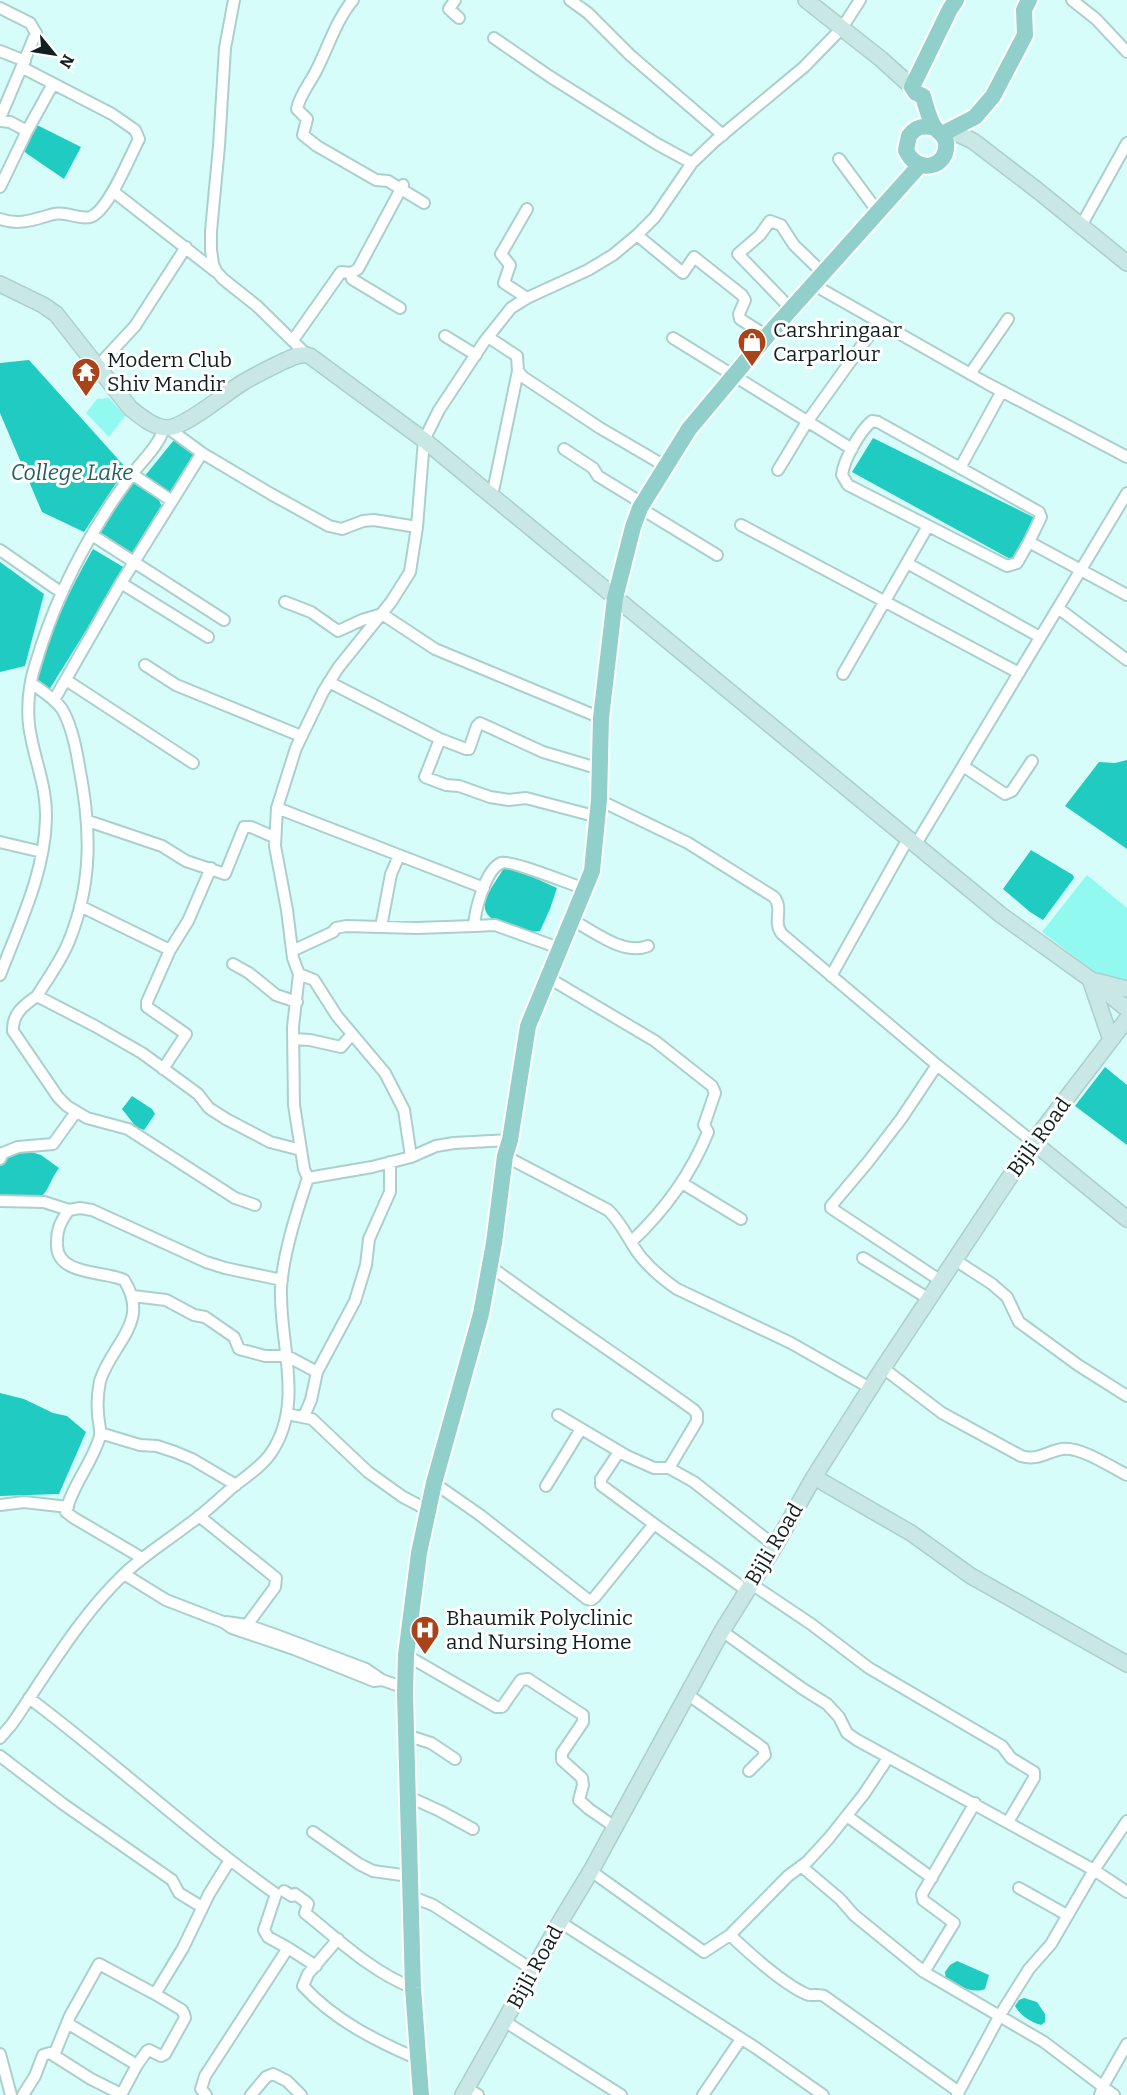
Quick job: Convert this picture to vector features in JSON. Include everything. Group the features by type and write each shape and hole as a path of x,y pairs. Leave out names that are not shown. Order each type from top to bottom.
{"main road":[{"path":"956,0 914,90 923,96 937,133 946,150 939,161 927,166 920,165 909,157 906,142 913,130 937,133 975,117 993,96 1025,35 1024,10 1029,0"},
{"path":"421,2095 413,1988 405,1688 406,1655 419,1553 434,1483 481,1314 528,1026 585,889 594,858 599,800 601,718 615,598 633,527 641,505 689,429 920,165"}],"street":[{"path":"216,271 211,250 212,231 225,48 234,0"},
{"path":"353,0 298,102 297,109 308,122 303,135 317,146 376,180 388,181 402,187 424,203"},
{"path":"455,0 449,9 459,18"},
{"path":"570,0 588,13 630,56 723,135"},
{"path":"806,0 881,59 914,90"},
{"path":"0,1738 84,1619 107,1591 142,1558 199,1516 270,1455 287,1414 289,1382 280,1310 282,1280 298,1207 308,1178 294,1105 293,1027 299,974 292,951 274,837 278,808 296,748 329,682 382,614 410,572 417,527 424,440 439,411 488,337 511,308 527,298 588,270 613,255 637,235 654,217 692,163 804,67 842,28 860,0"},
{"path":"1072,0 1096,19 1127,52"},
{"path":"0,8 27,21 36,33 0,120 10,122 27,131"},
{"path":"494,38 579,95 692,163"},
{"path":"0,51 24,64 52,84 112,114 135,130 139,139 114,192 91,217 83,218 62,213 17,224 0,219"},
{"path":"0,188 52,84"},
{"path":"937,133 957,134 969,139 1037,190 1127,263"},
{"path":"1081,226 1127,143"},
{"path":"839,159 878,212"},
{"path":"293,340 341,272 351,273 358,269 402,187"},
{"path":"114,192 216,271 257,306 306,354 424,440 1000,915 1090,979 1127,1009"},
{"path":"527,209 501,254 510,265 504,283 527,298"},
{"path":"792,310 738,254 760,235 770,221 781,225 819,280 878,323 1127,457"},
{"path":"637,235 683,273 694,257 742,295 745,300 739,314 740,319 768,336"},
{"path":"97,367 135,326 186,247"},
{"path":"351,273 352,279 400,308"},
{"path":"0,284 44,305 56,314 130,408 140,416 166,428 202,453 271,494 329,526 342,529 363,521 374,520 417,527"},
{"path":"970,374 1008,319"},
{"path":"778,470 807,422 878,323"},
{"path":"445,336 476,355"},
{"path":"488,337 518,356 518,371 492,496"},
{"path":"673,338 852,449"},
{"path":"0,975 31,895 42,852 46,818 45,787 29,723 31,683 62,592 92,535 166,428 185,421 244,382 273,366 306,354"},
{"path":"518,371 523,377 600,428 665,466"},
{"path":"960,468 1002,391"},
{"path":"874,421 960,468 1039,512 1041,517 1017,563 1007,566 844,482 842,475 852,449 868,424 874,421"},
{"path":"564,449 592,468 598,476 717,555"},
{"path":"54,700 169,499 202,453"},
{"path":"132,474 169,499"},
{"path":"831,976 912,841 963,765 1127,493"},
{"path":"741,525 1019,673"},
{"path":"843,674 928,526"},
{"path":"92,535 224,620"},
{"path":"1029,542 1127,595"},
{"path":"0,550 62,592"},
{"path":"907,563 1040,638"},
{"path":"121,583 208,638"},
{"path":"285,602 311,612 338,631 382,614"},
{"path":"1058,608 1127,660"},
{"path":"382,614 435,650 601,718"},
{"path":"145,665 176,685 301,736"},
{"path":"66,680 193,763"},
{"path":"329,682 440,739 465,749 469,749 480,723 543,752 600,769"},
{"path":"31,683 54,700 66,718 74,740 88,820 88,865 80,906 69,941 37,996 16,1014 13,1022 14,1031 58,1097 76,1112 87,1118 129,1129 235,1198 255,1205"},
{"path":"440,739 425,777 490,797 509,800 526,798 598,817"},
{"path":"963,765 1005,794 1012,791 1032,760"},
{"path":"599,800 688,843 774,897 779,909 776,923 778,929 937,1065 1127,1219"},
{"path":"278,808 484,888"},
{"path":"88,820 162,846 186,861 225,874 244,827 251,827 274,837"},
{"path":"0,842 42,852"},
{"path":"381,927 391,874 399,856"},
{"path":"474,926 478,899 499,863 504,861 585,889"},
{"path":"163,1069 186,1034 147,1007 147,1002 170,950 188,921 211,868"},
{"path":"80,906 170,950"},
{"path":"572,920 626,947 636,949 648,946"},
{"path":"292,951 334,930 495,925 559,948"},
{"path":"233,964 276,995 297,1002"},
{"path":"299,974 314,980 352,1034 385,1073 404,1110 411,1157"},
{"path":"547,977 655,1041 712,1086 715,1093 704,1125 708,1132 693,1164 655,1218 631,1242"},
{"path":"1090,979 1127,989"},
{"path":"1090,979 1111,1040"},
{"path":"37,996 128,1044 198,1094 209,1108 226,1119 270,1142 301,1149"},
{"name":"Bijli Road","path":"469,2093 504,2021 591,1871 722,1631 814,1478 883,1368 1033,1142 1127,1019"},
{"path":"294,1039 341,1047 352,1034"},
{"path":"937,1065 901,1119 831,1206 831,1209 941,1281"},
{"path":"0,1159 3,1153 18,1147 53,1143 76,1112"},
{"path":"308,1178 352,1171 411,1157 436,1146 510,1140"},
{"path":"505,1156 608,1210 618,1219 641,1257 664,1280 677,1289 791,1343 870,1388"},
{"path":"304,1416 311,1400 317,1372 355,1301 366,1264 369,1239 389,1197 390,1162"},
{"path":"682,1182 741,1219"},
{"path":"0,1201 44,1202 69,1210 80,1208 92,1210 206,1262 282,1280"},
{"path":"69,1210 57,1230 57,1251 61,1258 79,1269 124,1280 133,1296 134,1312 100,1382 98,1411 100,1433 66,1512 142,1558"},
{"path":"863,1258 929,1299"},
{"path":"955,1260 992,1284 1007,1297 1018,1322 1078,1365 1127,1396"},
{"path":"490,1266 566,1322 694,1410 697,1420 669,1468"},
{"path":"133,1296 166,1300 194,1315 205,1317 234,1338 239,1349 265,1356 287,1356 317,1372"},
{"path":"883,1368 942,1413 1021,1456 1037,1458 1061,1449 1069,1449 1089,1455 1127,1475"},
{"path":"287,1414 312,1419 385,1485 428,1510"},
{"path":"558,1415 619,1452 654,1467 669,1468 701,1486 775,1546"},
{"path":"546,1486 581,1429"},
{"path":"100,1433 140,1445 158,1446 175,1452 192,1459 236,1485"},
{"path":"619,1452 601,1479 601,1485 654,1524 748,1587 811,1624 869,1668 1002,1746 1011,1758 1034,1772 1034,1778 1008,1822"},
{"path":"814,1478 911,1533 971,1576 1127,1664"},
{"path":"434,1483 480,1515 591,1600 654,1524"},
{"path":"0,1504 24,1502 68,1507"},
{"path":"199,1516 276,1578 275,1587 247,1625"},
{"path":"124,1574 166,1600 223,1622 247,1625 366,1669 382,1680 405,1688"},
{"path":"223,1622 231,1628 294,1649 374,1681 382,1680"},
{"path":"722,1631 827,1704 839,1717 847,1733 888,1758 975,1803 1094,1870 1127,1892"},
{"path":"406,1655 496,1707 502,1707 521,1680 528,1679 583,1715 583,1722 562,1753 562,1760 582,1778 583,1785 579,1800 615,1827"},
{"path":"687,1694 763,1748 765,1755 749,1771"},
{"path":"29,1698 82,1738 230,1860 276,1894 264,1930 268,1937 315,1966"},
{"path":"406,1735 431,1743 455,1759"},
{"path":"0,1756 63,1804 172,1880 179,1893 202,1907"},
{"path":"591,1871 704,1952 730,1935 788,1876 817,1852 848,1816 888,1758"},
{"path":"407,1796 473,1829"},
{"path":"924,1972 954,1923 922,1898 975,1803"},
{"path":"848,1816 932,1878"},
{"path":"730,1935 750,1954 795,1987 811,1996 818,1994 824,1996 958,2094 1000,2015 1029,1969 1052,1944 1094,1870 1127,1821"},
{"path":"313,1832 373,1871 409,1876"},
{"path":"155,1994 183,1948 202,1907 230,1860"},
{"path":"801,1866 840,1899 854,1915 924,1972 1000,2015 1060,2054 1101,2090 1114,2095"},
{"path":"1019,1888 1067,1915"},
{"path":"284,1891 292,1895 296,1894 308,1903 305,1913 338,1940 387,1976 413,1988"},
{"path":"410,1896 433,1905 533,1970"},
{"path":"560,1922 824,2095"},
{"path":"338,1940 315,1966 303,1986 336,2015 373,2039 418,2059"},
{"path":"206,2095 201,2089 205,2076 288,1948"},
{"path":"22,2095 35,2076 43,2055 46,2053 54,2055 121,2095 147,2051 162,2056 165,2054 184,2014 182,2010 155,1994 99,1964 67,2023 54,2055"},
{"path":"504,2021 621,2095"},
{"path":"67,2023 137,2065"},
{"path":"704,2095 741,2039"},
{"path":"1101,2090 1127,2044"},
{"path":"0,2055 11,2095"},
{"path":"251,2095 266,2077 273,2074 287,2081 301,2095"}],"shaded area":[{"path":"109,398 125,416 109,437 86,413 97,399"},
{"path":"1087,875 1127,908 1127,987 1112,985 1042,932"}],"water":[{"path":"35,124 81,147 64,179 22,149"},
{"name":"College Lake","path":"29,360 126,468 84,532 42,512 0,413 0,363"},
{"path":"873,438 1035,518 1012,560 852,472"},
{"path":"174,440 195,455 168,497 144,477"},
{"path":"134,479 158,498 163,509 133,554 99,535"},
{"path":"93,549 125,568 49,690 39,687 37,680 54,629"},
{"path":"0,562 44,594 25,666 0,672"},
{"path":"1127,760 1127,849 1065,806 1099,762 1115,763"},
{"path":"1031,850 1073,875 1074,878 1043,920 1003,889"},
{"path":"504,868 526,874 557,888 540,931 515,929 495,921 488,915 485,902"},
{"path":"1105,1067 1127,1085 1127,1145 1075,1106"},
{"path":"132,1096 152,1109 155,1114 144,1130 136,1127 122,1109"},
{"path":"28,1151 41,1155 59,1168 48,1188 39,1199 0,1198 0,1165 13,1154"},
{"path":"0,1393 24,1399 53,1413 67,1416 86,1432 59,1494 0,1496"},
{"path":"957,1961 989,1975 985,1989 970,1990 946,1980 945,1972"},
{"path":"1024,1998 1037,2002 1045,2014 1045,2022 1041,2025 1026,2018 1015,2006 1019,2000"}],"place":[{"name":"Carshringaar Carparlour","path":"752,368"},
{"name":"Modern Club Shiv Mandir","path":"86,398"},
{"name":"Bhaumik Polyclinic and Nursing Home","path":"425,1656"}]}
